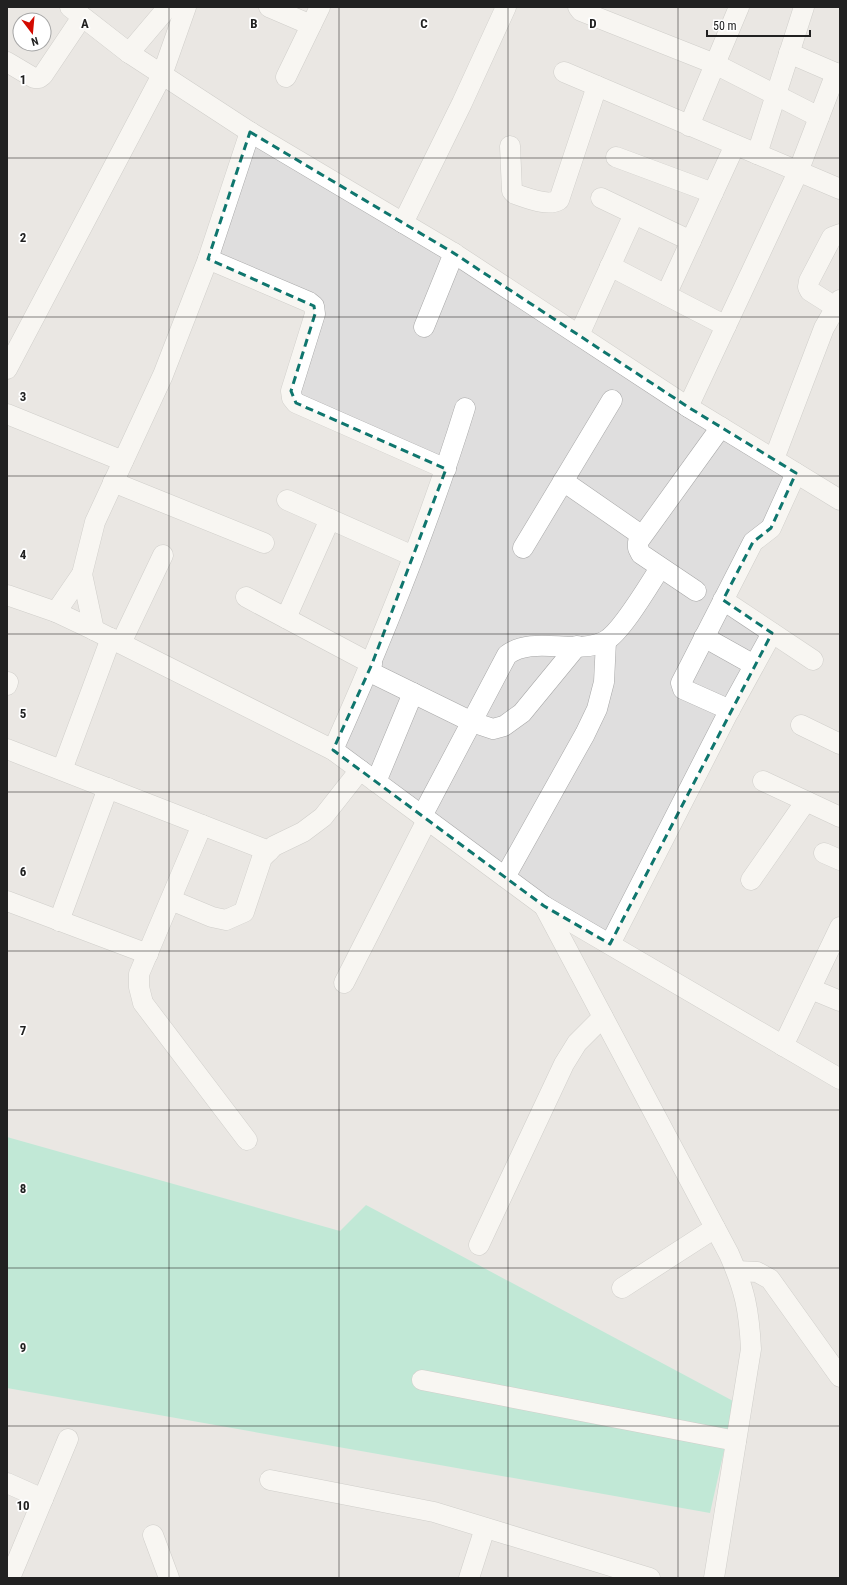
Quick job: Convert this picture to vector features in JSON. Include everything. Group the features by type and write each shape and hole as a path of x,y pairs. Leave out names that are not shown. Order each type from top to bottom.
{"street":[{"path":"129,54 168,7"},
{"path":"7,369 162,75 186,7"},
{"path":"269,7 311,25"},
{"path":"286,77 320,7"},
{"path":"403,223 462,103 506,7"},
{"path":"578,7 581,11 715,64 819,117"},
{"path":"689,126 738,7"},
{"path":"757,154 804,7"},
{"path":"7,62 34,78 39,78 43,75 76,12 129,54 250,132 454,253 688,407 840,500"},
{"path":"688,407 798,172 819,117 838,74 789,53"},
{"path":"564,72 840,189"},
{"path":"510,146 512,192 548,203 554,203 559,200 597,86"},
{"path":"56,612 82,574 87,550 96,522 113,482 164,375 208,259 250,132"},
{"path":"666,295 735,145"},
{"path":"616,158 713,193"},
{"path":"601,198 691,241"},
{"path":"579,335 634,214"},
{"path":"774,459 824,328 838,306 810,292 808,287 809,281 832,237 840,234"},
{"path":"424,327 454,253"},
{"path":"208,259 309,302 314,306 315,314 291,391 292,398 296,403 446,469"},
{"path":"610,266 726,326"},
{"path":"523,548 612,400"},
{"path":"333,750 370,667 413,556 446,469 465,408"},
{"path":"7,414 123,461"},
{"path":"696,592 641,554 638,548 638,542 641,535 721,427"},
{"path":"730,710 681,687 681,683 753,542 771,528 796,473"},
{"path":"563,481 641,535"},
{"path":"113,482 264,543"},
{"path":"288,500 413,556"},
{"path":"286,618 330,520"},
{"path":"62,770 108,637 163,555"},
{"path":"344,983 424,818 507,655 522,647 592,646 606,641 616,632 660,568"},
{"path":"82,574 108,637"},
{"path":"7,595 56,612 333,750 544,906 840,1079"},
{"path":"246,597 286,618 414,693 472,722 493,729 504,726 522,713 577,646"},
{"path":"723,600 813,660"},
{"path":"610,944 730,710 772,633"},
{"path":"704,637 754,665"},
{"path":"505,877 597,709 604,682 606,641"},
{"path":"376,782 414,693"},
{"path":"801,725 840,744"},
{"path":"7,749 269,851"},
{"path":"171,900 212,917 226,920 236,917 244,912 262,858 274,846 303,832 323,817 360,770"},
{"path":"763,781 840,817"},
{"path":"59,921 108,788"},
{"path":"751,880 806,801"},
{"path":"202,825 139,974 139,987 143,1003 247,1140"},
{"path":"7,901 148,954"},
{"path":"544,906 715,1228 742,1282 749,1314 751,1349 714,1578"},
{"path":"783,1046 840,927"},
{"path":"810,989 840,1001"},
{"path":"479,1245 564,1064 577,1043 603,1017"},
{"path":"622,1288 715,1228"},
{"path":"737,1271 757,1272 770,1279 840,1377"},
{"path":"422,1380 736,1442"},
{"path":"10,1578 68,1439"},
{"path":"270,1480 410,1506 485,1528 612,1573 650,1578"},
{"path":"7,1483 43,1499"},
{"path":"469,1578 485,1528"},
{"path":"154,1535 169,1578"}],"highlighted area":[{"path":"250,132 452,252 688,407 796,473 771,528 753,542 723,600 772,633 610,944 544,906 333,750 372,664 446,469 296,403 291,391 315,314 314,306 208,259"}],"shaded area":[{"path":"7,7 840,7 840,1578 7,1578"}],"green space":[{"path":"7,1137 340,1231 366,1205 735,1402 710,1513 7,1388"}]}
